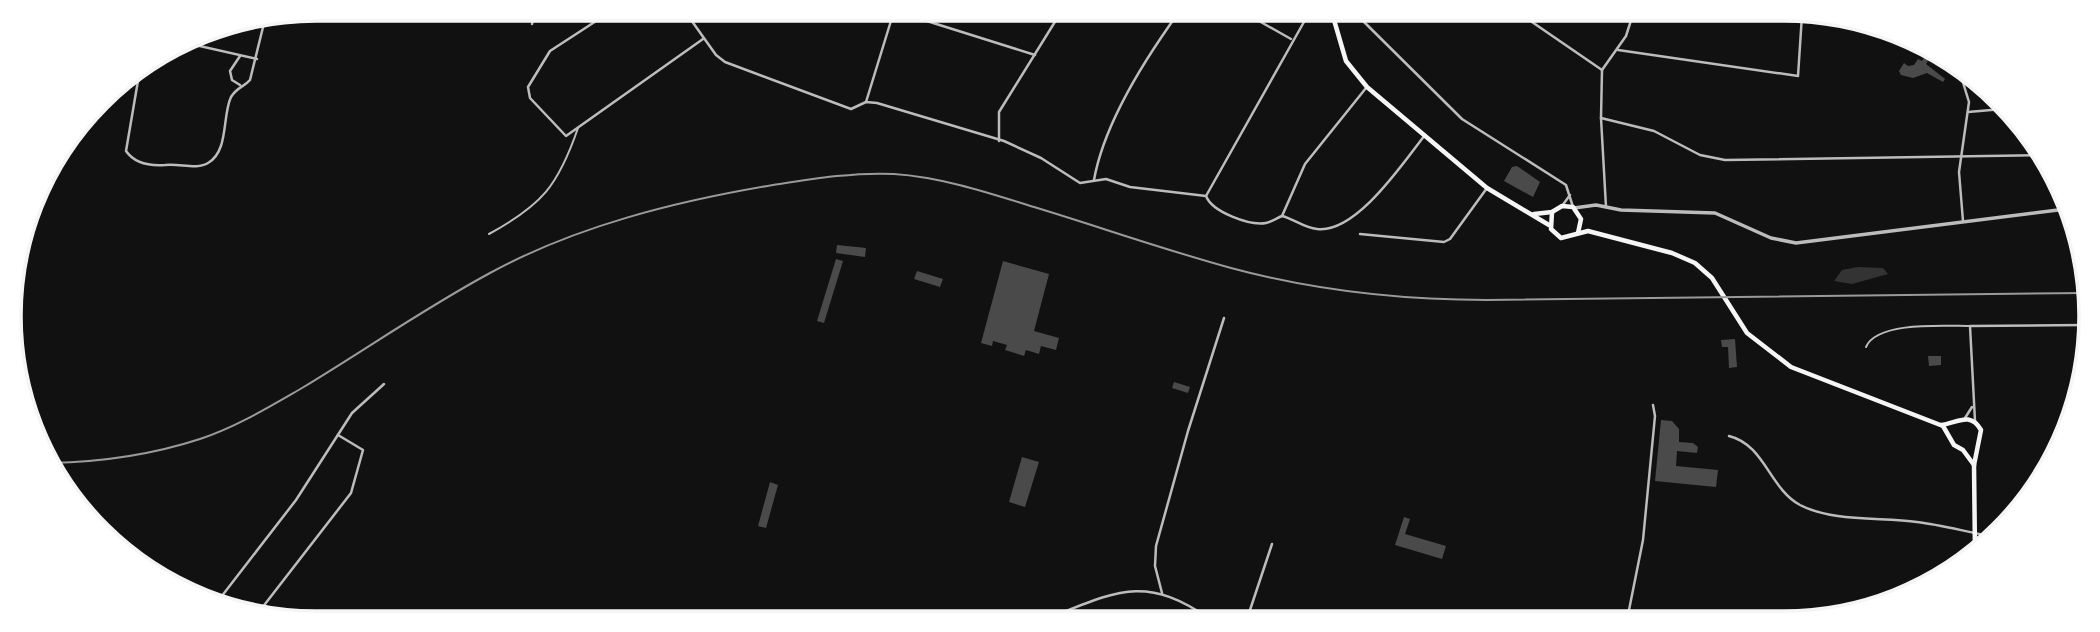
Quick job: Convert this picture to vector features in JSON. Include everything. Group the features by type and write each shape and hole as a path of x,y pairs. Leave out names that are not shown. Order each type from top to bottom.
{"main road":[{"path":"1334,21 1346,61 1367,87 1487,188 1533,214 1561,238 1588,232 1684,257 1706,271 1747,333 1791,367 1941,425 1954,445 1963,450 1974,465"},
{"path":"1533,214 1552,212 1562,206 1574,208 1588,232"},
{"path":"1549,225 1552,212"},
{"path":"1578,233 1581,221"},
{"path":"1941,425 1965,418 1975,421 1981,435 1974,465 1975,541"},
{"path":"1950,436 1955,422"},
{"path":"1963,450 1977,444"}],"street":[{"path":"596,21 550,51 528,87 530,98 566,136 703,39"},
{"path":"691,21 703,39 725,62 851,109 866,102 999,141 1041,158 1075,181 1084,183 1105,178 1130,187 1206,196"},
{"path":"866,102 891,21"},
{"path":"926,21 1035,55"},
{"path":"999,141 999,112 1056,21"},
{"path":"1094,180 1104,141 1142,69 1173,21"},
{"path":"1258,21 1292,40"},
{"path":"1206,196 1305,21"},
{"path":"1363,21 1462,119 1566,185 1574,208 1703,212 1732,218 1771,238 1796,243 2059,210"},
{"path":"1531,21 1602,70"},
{"path":"1606,207 1601,118 1602,70 1610,55 1618,50 1630,21"},
{"path":"1618,50 1798,76 1802,22"},
{"path":"137,81 126,151 143,164 181,162 196,167 209,163 219,150 230,99 240,85 250,80 264,26"},
{"path":"197,46 257,59"},
{"path":"240,56 230,71 232,80 240,85"},
{"path":"1964,82 1968,92 1968,111 1960,157 1959,189 1964,223"},
{"path":"1206,196 1214,209 1231,216 1264,224 1282,216 1305,164 1367,87"},
{"path":"1968,111 1995,109"},
{"path":"1601,118 1654,131 1700,155 1718,159 2031,155"},
{"path":"1282,216 1315,229 1331,228 1363,208 1424,135"},
{"path":"1360,234 1444,242 1450,239 1487,188"},
{"path":"1562,206 1570,195"},
{"path":"1581,221 1587,208"},
{"path":"1162,593 1155,566 1156,546 1224,318"},
{"path":"1975,421 1970,326 2079,325"},
{"path":"222,595 296,500 352,413 384,384"},
{"path":"1965,418 1973,404"},
{"path":"1629,611 1643,540 1654,427 1653,405"},
{"path":"264,606 351,493 363,450 338,435"},
{"path":"1729,436 1751,446 1779,488 1791,499 1810,509 1917,522 1982,536"},
{"path":"1250,611 1272,544"},
{"path":"1069,611 1122,593 1162,593 1186,602 1199,611"}],"lane":[{"path":"489,234 543,199 560,173 579,127"},
{"path":"1866,347 1872,339 1910,327 1970,326"}],"shaded area":[{"path":"1858,267 1883,268 1888,274 1852,284 1834,281 1842,270"}],"building":[{"path":"1925,57 1929,59 1926,64 1945,79 1943,82 1927,73 1913,78 1901,75 1899,71 1904,63 1908,66 1914,65 1918,59 1922,61"},
{"path":"1517,166 1540,182 1533,197 1504,181 1512,167"},
{"path":"837,245 866,248 865,257 836,253"},
{"path":"836,259 843,261 824,323 817,321"},
{"path":"1003,261 1049,274 1034,331 1059,338 1056,350 1041,346 1039,354 1026,350 1024,356 1005,350 1007,345 993,341 992,346 981,343"},
{"path":"917,271 943,279 940,287 914,279"},
{"path":"1735,339 1737,367 1729,368 1728,347 1722,347 1721,340"},
{"path":"1928,356 1941,356 1941,365 1929,366"},
{"path":"1174,382 1190,387 1188,393 1172,388"},
{"path":"1661,420 1672,421 1679,429 1679,442 1693,443 1698,447 1697,453 1677,451 1676,466 1718,470 1716,487 1655,481"},
{"path":"1022,457 1039,462 1025,507 1009,502"},
{"path":"770,482 778,485 766,528 758,526"},
{"path":"1404,517 1410,519 1405,534 1446,546 1442,559 1395,545"}],"railway":[{"path":"60,462 144,453 182,445 226,429 302,388 466,286 523,256 592,229 700,199 773,185 848,175 894,174 947,182 1231,268 1294,283 1358,293 1487,300 2078,293"}]}
